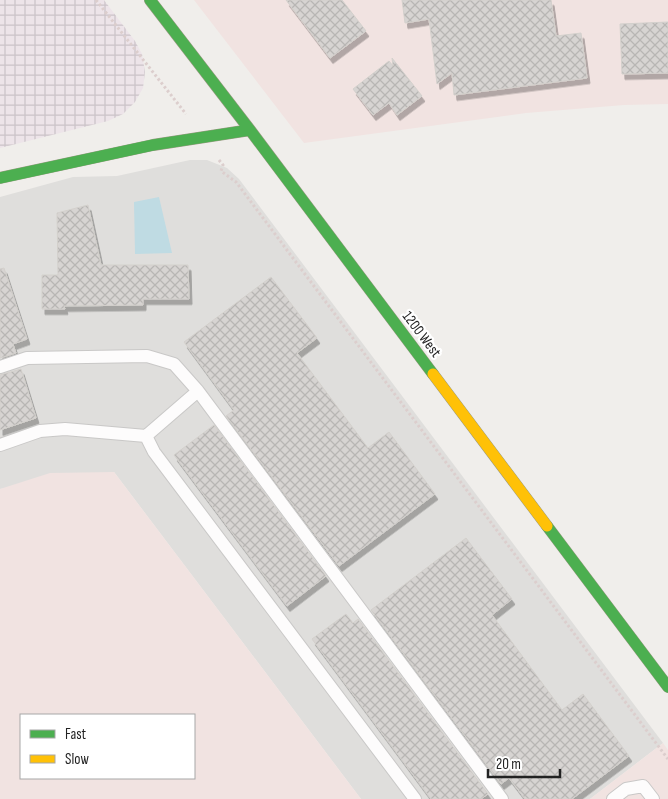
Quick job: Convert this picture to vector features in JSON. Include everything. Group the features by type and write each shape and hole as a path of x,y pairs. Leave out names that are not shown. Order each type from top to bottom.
{"main road":[{"name":"1200 West","path":"150,0 250,130 668,687"},
{"path":"0,178 153,145 250,130"}],"lane":[{"path":"0,367 27,358 147,356 174,364 198,391 502,799"},
{"path":"0,445 40,431 65,429 146,436 198,391"},
{"path":"146,436 154,452 415,799"},
{"path":"612,799 626,789 643,786 653,799"}],"path":[{"path":"96,0 146,66"},
{"path":"222,165 221,171 236,182 668,759"}],"shaded area":[{"path":"0,0 104,0 135,41 142,54 145,72 143,88 135,102 123,114 108,121 0,148"},
{"path":"194,0 668,0 668,104 624,105 526,113 304,143"},
{"path":"190,160 207,160 227,168 239,179 663,743 590,799 361,799 114,472 0,489 0,197 73,177 117,176"},
{"path":"114,472 361,799 0,799 0,489 50,473"},
{"path":"663,743 668,750 668,799 590,799"}],"water":[{"path":"159,197 172,253 135,254 134,202"}],"building":[{"path":"286,0 342,0 366,31 330,58"},
{"path":"402,0 551,0 556,36 581,33 587,78 454,95 452,73 437,84 429,19 405,23"},
{"path":"668,22 668,73 622,74 620,24"},
{"path":"392,58 422,96 397,115 389,103 373,115 353,89 389,61 393,66"},
{"path":"88,205 101,265 188,265 189,299 143,299 143,305 64,306 65,309 42,309 42,275 58,275 57,213"},
{"path":"4,268 27,339 13,344 16,353 0,358 0,269"},
{"path":"271,277 317,338 297,353 368,448 389,432 435,494 339,566 226,416 234,410 184,342"},
{"path":"21,369 36,418 0,430 0,375"},
{"path":"214,425 326,576 287,606 174,455"},
{"path":"466,538 512,599 492,615 562,710 583,694 629,756 572,799 525,799 509,778 501,784 371,610"},
{"path":"346,614 353,623 358,619 488,794 481,799 431,799 312,639"}],"traffic: fast":[{"path":"150,0 433,374"},
{"path":"0,178 153,145 250,130"},
{"path":"547,526 668,687"}],"traffic: slow":[{"path":"433,374 547,526"}]}
